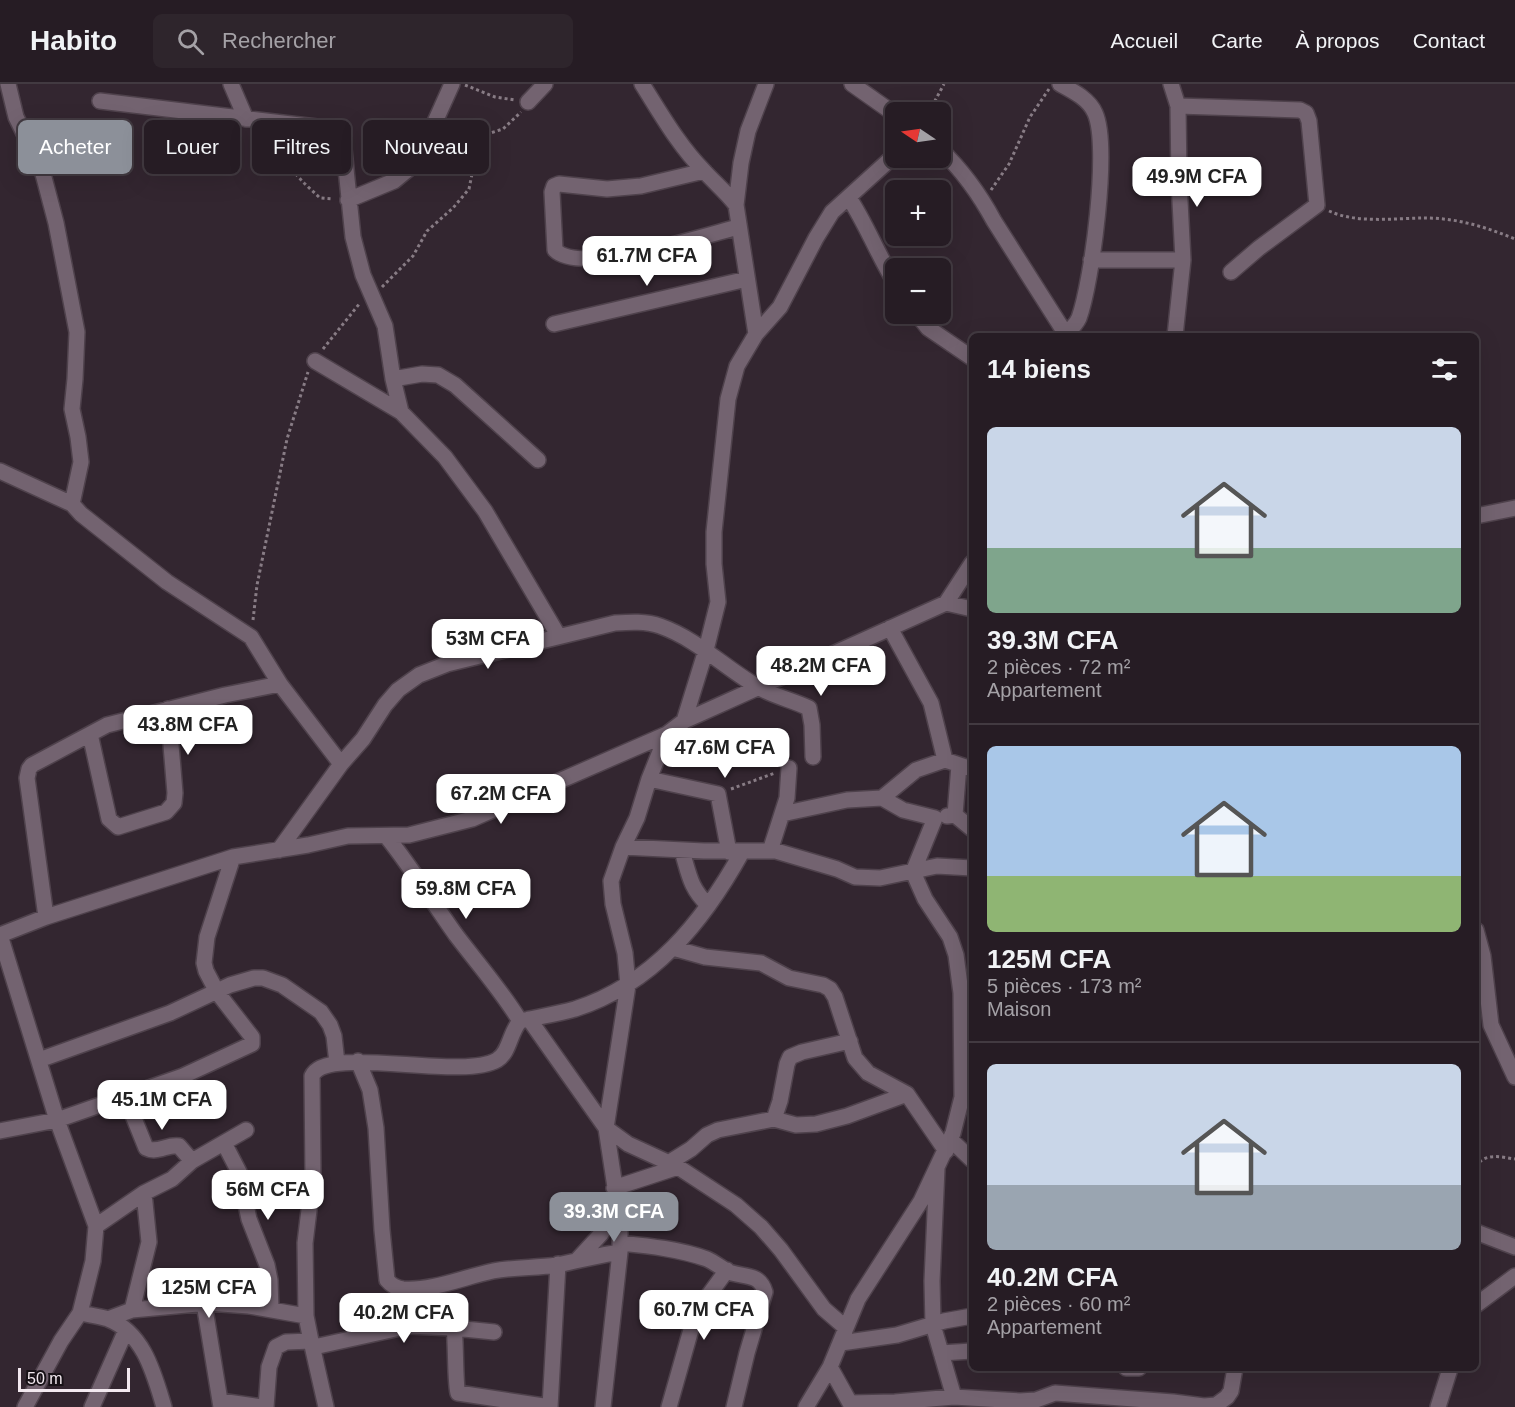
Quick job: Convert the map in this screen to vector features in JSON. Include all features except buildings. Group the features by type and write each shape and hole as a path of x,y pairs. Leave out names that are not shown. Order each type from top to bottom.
{"street":[{"path":"8,84 16,117 42,170 56,223 77,332 72,409 81,462 72,504"},
{"path":"231,84 246,119"},
{"path":"348,201 394,181 417,162 452,84"},
{"path":"528,102 545,84"},
{"path":"642,84 678,139 736,205"},
{"path":"756,334 736,205 748,131 766,84"},
{"path":"852,84 885,107"},
{"path":"1060,84 1089,103 1096,115 1102,159 1091,260 1078,321 1068,333"},
{"path":"1171,84 1178,106 1183,260 1175,333"},
{"path":"100,101 342,130 348,201 358,256 363,275 385,326 401,412"},
{"path":"1178,106 1300,110 1306,113 1309,121 1317,205 1231,272"},
{"path":"951,160 983,201 1065,333"},
{"path":"684,721 718,602 714,564 714,532 728,399 737,366 756,334 780,307 832,212 885,164"},
{"path":"704,171 641,186 607,189 559,184 555,186 552,192 555,250 560,254 576,258 621,256 738,227"},
{"path":"849,198 868,228 873,244 885,265"},
{"path":"1091,260 1183,260"},
{"path":"554,324 747,279"},
{"path":"925,324 969,356"},
{"path":"315,361 401,412 445,457 485,511 558,635"},
{"path":"393,378 422,374 438,375 455,385 537,460"},
{"path":"0,471 72,504 98,528 167,582 252,637 280,684 341,764"},
{"path":"1479,515 1515,508"},
{"path":"25,1407 55,1351 80,1314 93,1261 96,1226 57,1120 0,935 46,917 233,857 348,836 409,835 472,819 667,734 684,721 946,603 969,568"},
{"path":"946,603 969,608"},
{"path":"279,850 341,764 363,739 385,705 398,690 419,675 447,664 558,635 615,623 639,622 659,626 706,650 759,687 809,708 813,757"},
{"path":"890,628 931,703 959,765 956,815"},
{"path":"46,917 27,774 32,765 107,725 225,695 280,684"},
{"path":"90,734 109,819 113,825 118,827 166,812 174,803 175,793 168,709"},
{"path":"603,1407 620,1247 618,1205 606,1128 628,985 625,953 611,881 623,847 638,818 667,734"},
{"path":"882,798 916,770 959,765"},
{"path":"770,851 787,798 789,768"},
{"path":"326,1407 306,1316 305,1231 313,1177 312,1076 314,1072 321,1067 337,1063 358,1061 429,1067 484,1065 504,1054 512,1032 525,1020 575,1009 628,985 645,974 673,948 722,889 736,852 718,794 650,779"},
{"path":"782,814 847,800 882,798 903,810 935,818 956,815 969,826"},
{"path":"806,1407 830,1367 858,1299 921,1201 948,1145 967,1094 961,993 956,955 950,937 925,899 913,872 935,818"},
{"path":"387,837 405,859 456,935 525,1020 606,1128 628,1144 674,1164 736,1205 761,1227 781,1250 824,1309 846,1328"},
{"path":"623,847 682,851 770,851 837,869 855,877 880,878 937,866 969,868"},
{"path":"682,851 693,887 708,905"},
{"path":"0,1131 57,1120 183,1076 252,1044 252,1037 217,992 206,971 203,956 233,857"},
{"path":"1479,941 1483,956 1491,1025 1515,1077"},
{"path":"673,948 705,957 761,963 785,977 830,988 855,1058 868,1072 907,1094 948,1145 969,1158"},
{"path":"39,1060 170,1013 230,985 254,978 272,981 289,988 314,1005 326,1017 334,1036 337,1063"},
{"path":"774,1119 790,1057 850,1041"},
{"path":"358,1061 372,1097 379,1158 382,1230 389,1283 401,1289 416,1288 457,1281 492,1271 558,1264 620,1247 678,1251 711,1261 727,1270 756,1278 762,1283 765,1292 734,1407"},
{"path":"614,1188 674,1164 706,1134 774,1119 796,1125 816,1124 847,1116 907,1094"},
{"path":"125,1096 146,1148 154,1151 179,1146 192,1161"},
{"path":"96,1226 144,1193 171,1179 192,1161 246,1130"},
{"path":"224,1143 239,1172 249,1219 267,1265 271,1309"},
{"path":"937,1168 932,1281 933,1325 954,1397"},
{"path":"132,1310 149,1242 144,1193"},
{"path":"579,1259 596,1241 618,1205"},
{"path":"1479,1233 1515,1247"},
{"path":"454,1328 458,1393 550,1407 558,1264"},
{"path":"669,1407 692,1326 703,1303 727,1270"},
{"path":"1479,1303 1515,1276"},
{"path":"108,1319 132,1310 204,1303 227,1303 306,1316"},
{"path":"204,1303 220,1404 264,1407 270,1367 276,1347 286,1342 313,1344 409,1326 494,1332"},
{"path":"80,1314 108,1319 126,1330 143,1350 165,1407"},
{"path":"841,1343 897,1335 969,1317"},
{"path":"92,1407 126,1330"},
{"path":"941,1353 969,1351"},
{"path":"830,1367 850,1403 954,1397 1020,1401 1036,1400 1055,1393 1204,1406 1216,1405 1227,1398 1231,1391 1234,1371"},
{"path":"1438,1407 1449,1372"}],"path":[{"path":"252,637 257,585 287,439 307,373 357,307 382,287 413,256 427,231 453,208 469,189 474,149 484,135 503,129 519,115 528,102 495,97 462,84"},
{"path":"934,102 944,84"},
{"path":"983,201 1009,164 1030,117 1052,84"},
{"path":"246,119 320,198 348,201"},
{"path":"1317,205 1345,217 1390,220 1425,218 1469,223 1515,239"},
{"path":"718,794 789,768"},
{"path":"1479,1161 1493,1155 1515,1159"}]}
